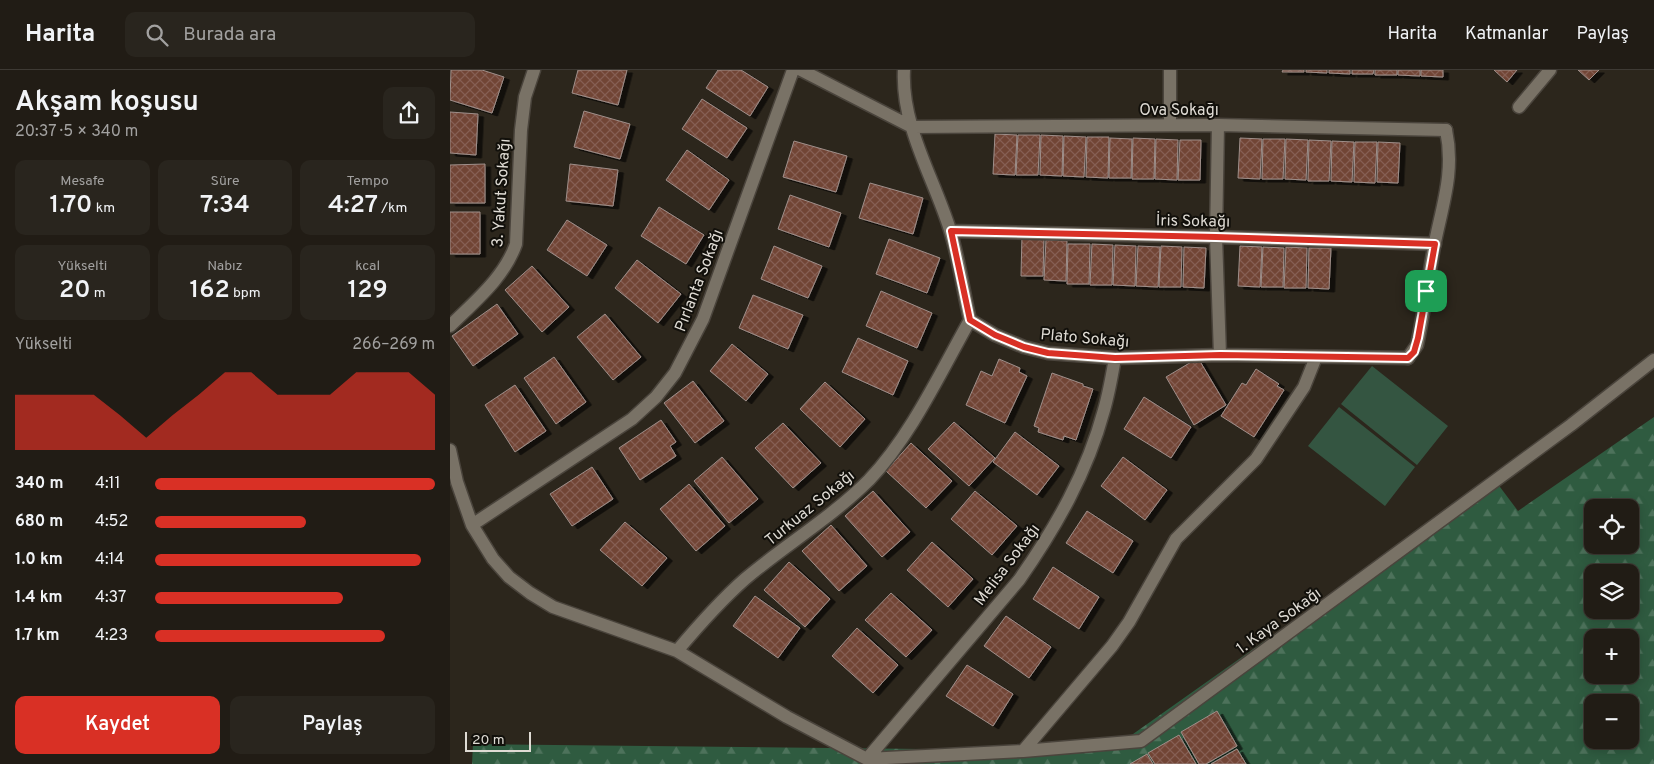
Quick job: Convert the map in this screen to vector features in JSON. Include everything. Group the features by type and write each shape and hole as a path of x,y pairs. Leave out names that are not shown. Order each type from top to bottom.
{"street":[{"name":"3. Yakut Sokağı","path":"450,326 494,282 512,257 516,244 521,130 525,97 534,70"},
{"name":"Pırlanta Sokağı","path":"472,525 632,419 656,396 675,373 703,319 794,70"},
{"path":"802,70 912,127"},
{"path":"904,70 905,100 912,127 951,231 970,320"},
{"path":"1170,70 1170,125"},
{"path":"1519,108 1550,70"},
{"path":"1218,125 1216,237 1220,355"},
{"name":"Ova Sokağı","path":"912,127 1218,125 1446,130 1449,145 1450,173 1435,244"},
{"name":"İris Sokağı","path":"951,231 1435,244"},
{"name":"Plato Sokağı","path":"970,320 995,335 1024,347 1048,353 1115,358 1220,355 1408,358 1414,352 1418,338 1435,244"},
{"name":"Turkuaz Sokağı","path":"677,651 720,602 744,580 841,506 869,479 891,453 914,419 970,320"},
{"path":"1023,751 1112,646 1129,622 1176,539 1256,459 1304,387 1316,357"},
{"name":"Melisa Sokağı","path":"866,759 1019,580 1042,548 1060,518 1082,474 1095,441 1105,408 1115,358"},
{"name":"1. Kaya Sokağı","path":"866,759 1023,751 1141,741 1571,425 1654,360"},
{"path":"450,450 457,482 472,525 493,559 509,577 530,594 553,607 677,651 787,717 866,759"}],"green space":[{"path":"1372,366 1448,426 1417,465 1341,404"},
{"path":"1339,407 1415,467 1385,506 1308,446"},
{"path":"1654,417 1654,764 472,764 473,744 1109,751 1494,479 1518,511"}],"building":[{"path":"451,70 482,70 504,77 492,113 450,100"},
{"path":"578,70 627,70 618,105 572,93"},
{"path":"718,70 741,70 768,87 750,116 706,88"},
{"path":"1283,70 1304,70 1304,72 1282,72"},
{"path":"1306,70 1327,70 1327,73 1306,72"},
{"path":"1329,70 1350,70 1350,74 1329,73"},
{"path":"1352,70 1374,70 1373,74 1352,74"},
{"path":"1375,70 1397,70 1397,75 1375,75"},
{"path":"1398,70 1420,70 1420,76 1398,75"},
{"path":"1421,70 1443,70 1443,77 1421,76"},
{"path":"1494,70 1517,70 1507,82"},
{"path":"1578,70 1599,70 1589,80"},
{"path":"702,99 747,128 727,158 682,129"},
{"path":"584,111 630,124 620,159 574,147"},
{"path":"450,112 478,114 476,155 450,153"},
{"path":"995,134 1017,135 1015,175 993,174"},
{"path":"1018,135 1040,135 1038,175 1016,175"},
{"path":"1041,135 1063,136 1062,176 1040,175"},
{"path":"1064,136 1086,137 1084,177 1063,176"},
{"path":"1087,137 1109,137 1108,178 1086,177"},
{"path":"1110,138 1132,139 1131,178 1109,178"},
{"path":"1133,138 1155,139 1154,179 1132,179"},
{"path":"1240,138 1262,139 1260,179 1238,178"},
{"path":"1156,139 1178,140 1177,180 1155,179"},
{"path":"1263,139 1285,139 1283,179 1262,179"},
{"path":"1286,139 1308,140 1306,180 1285,179"},
{"path":"1180,140 1201,140 1200,180 1178,180"},
{"path":"1309,140 1331,141 1329,181 1308,181"},
{"path":"794,141 847,156 836,192 783,177"},
{"path":"1332,141 1354,142 1352,182 1331,181"},
{"path":"1355,142 1377,142 1375,183 1354,182"},
{"path":"1378,142 1400,143 1398,183 1377,182"},
{"path":"687,150 729,180 709,210 666,180"},
{"path":"485,164 485,203 450,203 450,165"},
{"path":"570,164 618,170 613,206 566,201"},
{"path":"870,183 923,198 913,234 859,218"},
{"path":"790,195 841,213 829,247 778,229"},
{"path":"659,207 704,235 686,264 641,236"},
{"path":"450,212 480,212 480,254 450,254"},
{"path":"567,220 607,245 587,276 547,250"},
{"path":"1022,235 1044,236 1043,276 1021,276"},
{"path":"889,239 940,258 927,293 876,274"},
{"path":"1046,240 1067,241 1066,281 1044,280"},
{"path":"1068,244 1090,244 1089,284 1067,284"},
{"path":"1092,244 1113,245 1112,285 1090,285"},
{"path":"1115,245 1136,246 1135,286 1113,285"},
{"path":"774,246 822,266 808,298 761,279"},
{"path":"1138,246 1160,247 1158,287 1136,286"},
{"path":"1161,246 1182,247 1181,287 1159,287"},
{"path":"1240,246 1262,247 1260,287 1238,286"},
{"path":"1184,247 1206,248 1204,288 1183,287"},
{"path":"1263,247 1284,248 1283,287 1261,287"},
{"path":"1286,247 1307,248 1306,288 1284,288"},
{"path":"1309,248 1331,248 1329,289 1308,288"},
{"path":"637,260 681,294 658,323 615,288"},
{"path":"532,266 569,307 542,332 505,290"},
{"path":"881,291 932,313 917,348 866,326"},
{"path":"753,295 803,315 788,349 739,328"},
{"path":"497,304 518,334 473,366 452,336"},
{"path":"605,314 641,357 613,380 577,337"},
{"path":"858,338 908,361 893,395 842,372"},
{"path":"732,344 768,374 746,401 710,371"},
{"path":"554,357 586,402 556,424 524,378"},
{"path":"1198,358 1226,405 1194,425 1166,377"},
{"path":"999,359 1020,368 1019,372 1027,376 1005,423 966,405 981,371 992,376"},
{"path":"1256,369 1279,384 1277,386 1284,390 1254,437 1221,416 1242,383 1246,385"},
{"path":"1052,373 1093,389 1076,440 1064,436 1063,440 1038,432 1039,428 1034,426"},
{"path":"693,381 724,421 695,443 664,403"},
{"path":"825,382 865,419 840,447 800,409"},
{"path":"515,385 546,431 515,452 485,405"},
{"path":"1144,397 1191,427 1171,458 1124,429"},
{"path":"661,420 676,442 670,446 676,456 640,480 619,448"},
{"path":"954,422 995,458 969,486 928,449"},
{"path":"783,423 821,463 793,488 755,448"},
{"path":"1015,432 1059,466 1037,495 993,462"},
{"path":"911,443 952,481 926,508 886,471"},
{"path":"722,457 758,499 729,523 694,481"},
{"path":"1123,457 1167,490 1145,520 1101,486"},
{"path":"592,467 613,499 572,526 550,494"},
{"path":"689,484 725,526 696,551 660,509"},
{"path":"873,491 910,532 882,557 845,516"},
{"path":"975,491 1017,526 992,555 951,519"},
{"path":"1087,511 1133,541 1113,573 1066,543"},
{"path":"625,522 667,558 642,586 600,550"},
{"path":"831,525 867,566 839,591 802,551"},
{"path":"932,542 973,579 948,607 907,570"},
{"path":"789,562 830,599 805,627 764,590"},
{"path":"1053,567 1099,597 1079,629 1033,599"},
{"path":"891,593 932,630 906,657 865,620"},
{"path":"755,596 800,628 778,658 733,626"},
{"path":"1006,616 1051,647 1029,678 984,646"},
{"path":"857,628 898,665 873,693 832,656"},
{"path":"967,665 1013,694 993,726 946,696"},
{"path":"1217,711 1237,746 1206,764 1199,764 1181,732"},
{"path":"1179,735 1196,764 1155,764 1148,753"},
{"path":"1237,749 1246,764 1211,764"},
{"path":"1147,754 1153,764 1130,764"}],"route":[{"path":"951,231 1435,244 1426,291 1416,345 1414,352 1408,358 1220,355 1115,358 1048,353 1024,347 995,335 970,320 951,231"}]}
